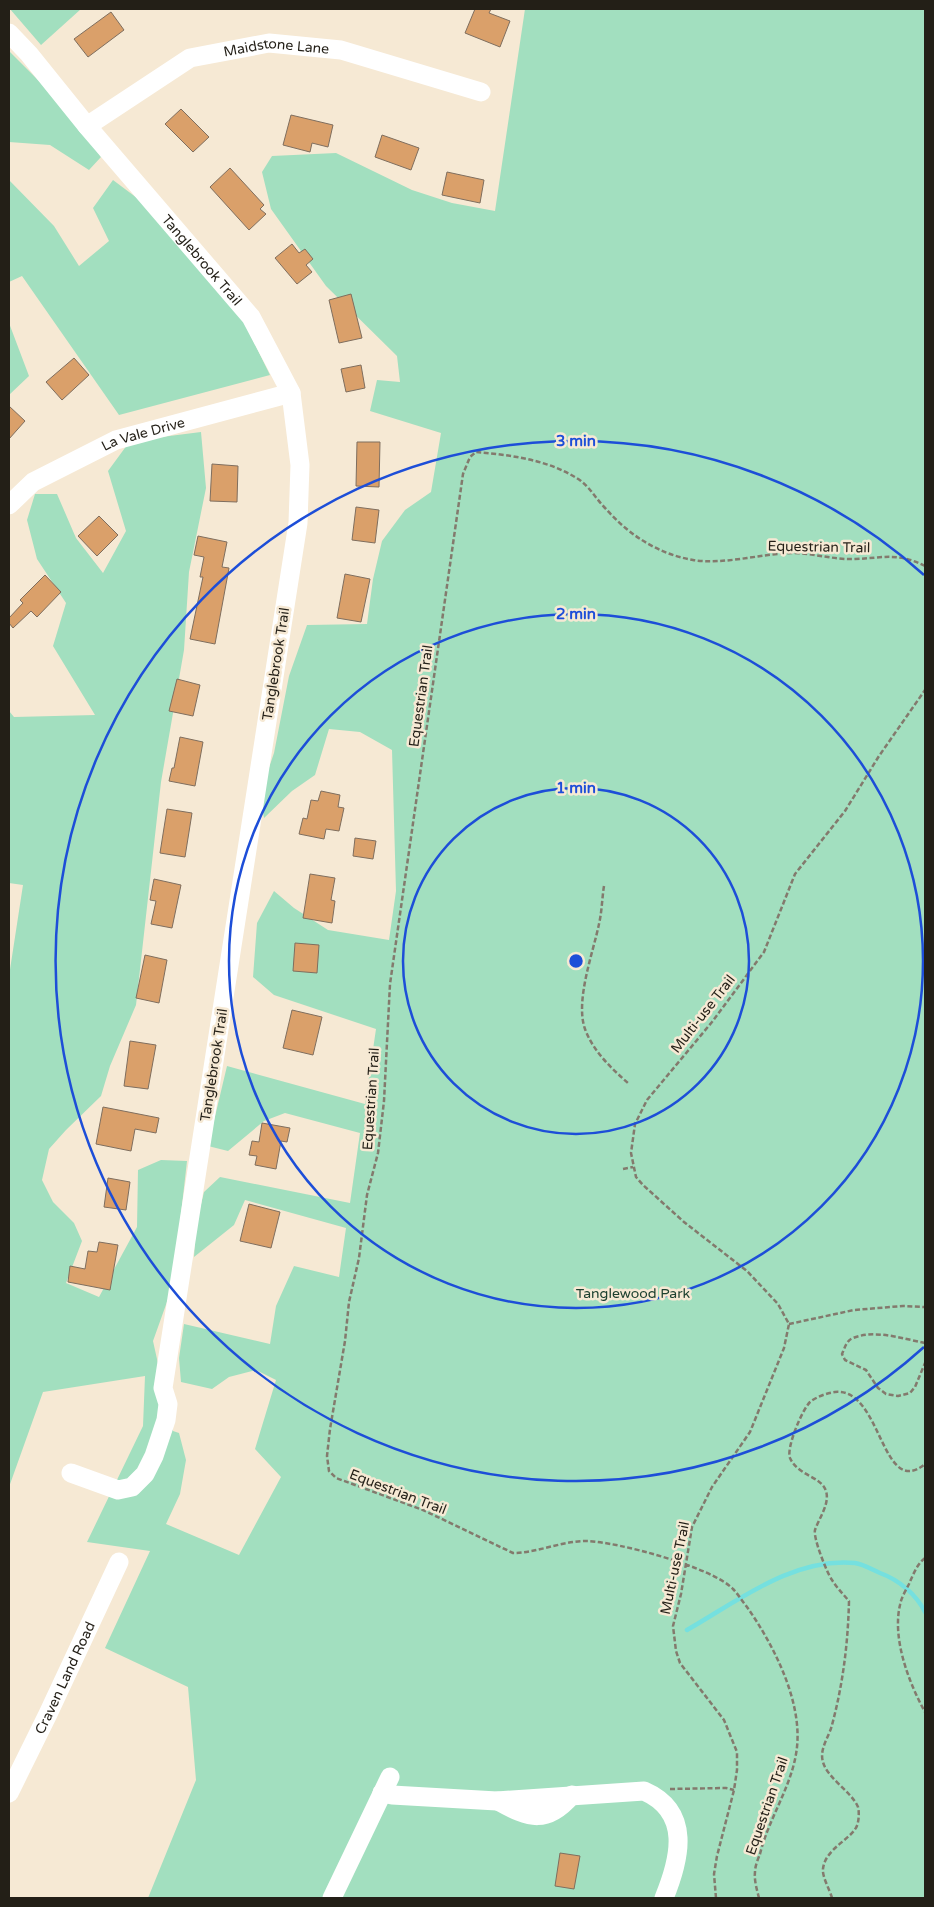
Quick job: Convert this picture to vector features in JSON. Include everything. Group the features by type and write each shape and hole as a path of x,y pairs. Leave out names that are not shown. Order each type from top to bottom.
{"street":[{"name":"Tanglebrook Trail","path":"9,33 29,54 87,126 252,317 291,393 300,465 298,523 163,1388 168,1404 166,1420 154,1456 145,1474 132,1487 118,1490 71,1473"},
{"name":"Maidstone Lane","path":"87,126 190,58 269,42 341,50 481,92"},
{"name":"La Vale Drive","path":"9,505 32,482 116,440 291,393"},
{"name":"Craven Land Road","path":"9,1793 48,1714 118,1562"},
{"path":"332,1898 386,1785 392,1795 497,1800 644,1791 657,1796 675,1820 679,1836 677,1859 664,1898"}],"path":[{"name":"Equestrian Trail","path":"759,1898 755,1872 764,1838 793,1769 798,1746 795,1711 781,1665 758,1624 733,1588 707,1572 624,1546 588,1541 564,1543 523,1553 513,1553 423,1510 336,1478 329,1472 327,1456 332,1410 345,1341 349,1302 359,1258 367,1195 378,1153 384,1101 390,984 463,474 470,457 476,452 497,454 544,463 566,473 592,491 618,522 634,536 673,555 694,560 790,553 853,559 899,556 925,566"},
{"name":"Multi-use Trail","path":"716,1898 714,1874 716,1856 734,1790 737,1752 724,1720 680,1663 676,1651 673,1626 681,1594 684,1565 692,1527 712,1487 750,1432 784,1348 789,1324 778,1304 752,1277 684,1222 636,1177 631,1153 633,1130 647,1100 712,1022 764,952 795,874 845,811 879,756 925,690"},
{"path":"604,886 600,921 581,1010 585,1029 593,1045 628,1083"},
{"path":"623,1169 633,1167"},
{"path":"789,1324 854,1310 925,1307"},
{"path":"925,1343 870,1334 852,1338 846,1344 842,1354 845,1360 866,1370 878,1388 886,1394 898,1396 910,1393 915,1387 925,1362"},
{"path":"832,1898 823,1870 828,1856 843,1840 855,1832 858,1824 858,1807 823,1762 823,1749 832,1727 842,1683 848,1637 849,1601 831,1580 814,1533 827,1499 826,1491 817,1480 802,1473 794,1464 790,1457 789,1447 791,1439 810,1403 824,1395 836,1392 845,1394 865,1408 875,1425 886,1454 894,1463 902,1469 911,1470 920,1468 925,1464"},
{"path":"925,1558 915,1571 900,1604 898,1617 901,1655 914,1692 925,1712"},
{"path":"644,1791 697,1788 734,1790"}],"green space":[{"path":"10,9 81,9 41,45"},
{"name":"Tanglewood Park","path":"525,9 925,9 925,1898 148,1898 196,1780 188,1687 105,1648 150,1551 87,1542 143,1426 145,1376 43,1392 9,1487 9,976 23,885 9,883 9,711 14,717 95,715 53,646 66,603 37,559 27,520 35,494 57,494 76,538 103,573 126,531 108,471 130,441 201,432 206,488 189,572 184,650 161,782 136,1005 110,1066 101,1096 49,1149 42,1180 53,1202 74,1223 82,1241 66,1283 99,1297 137,1227 138,1170 161,1160 187,1161 173,1285 153,1341 173,1431 179,1433 186,1460 180,1494 166,1524 239,1555 281,1477 255,1449 276,1380 256,1370 229,1377 212,1389 181,1382 179,1358 184,1324 270,1344 276,1306 294,1266 339,1277 346,1228 245,1200 234,1225 194,1257 196,1225 204,1192 220,1177 350,1203 360,1133 285,1113 264,1121 228,1151 208,1146 227,1066 365,1104 376,1029 274,995 253,977 257,923 274,891 294,908 328,930 389,940 396,891 392,750 360,732 329,729 315,775 292,791 264,818 260,794 274,753 289,676 307,625 367,624 373,579 382,541 405,510 431,492 441,433 370,411 377,380 400,382 397,356 326,286 271,209 262,172 272,156 336,153 412,190 452,203 495,211"},
{"path":"9,51 66,108 101,157 89,170 50,145 9,142"},
{"path":"9,180 54,226 79,266 109,241 93,208 113,180 145,204 244,322 270,375 119,415 22,276 9,282"},
{"path":"9,323 29,376 9,395"}],"building":[{"path":"475,9 491,9 489,13 510,21 500,47 465,33"},
{"path":"111,12 124,30 88,57 74,39"},
{"path":"181,109 209,137 193,152 165,124"},
{"path":"291,115 333,125 328,147 312,143 310,152 283,145"},
{"path":"382,135 419,148 411,170 375,157"},
{"path":"230,168 264,205 260,209 266,214 249,230 210,187"},
{"path":"447,172 484,180 480,203 442,195"},
{"path":"292,244 299,253 305,249 313,259 306,265 312,272 297,284 275,258"},
{"path":"351,294 362,338 339,343 329,300"},
{"path":"74,358 89,375 62,400 46,382"},
{"path":"361,365 365,388 346,392 341,369"},
{"path":"9,406 25,421 9,439"},
{"path":"357,442 380,442 379,487 356,486"},
{"path":"212,464 238,466 237,502 210,501"},
{"path":"356,507 379,510 375,543 352,540"},
{"path":"99,516 118,535 97,556 78,536"},
{"path":"198,536 227,542 222,567 229,568 215,644 190,639 203,577 200,577 204,557 194,555"},
{"path":"345,574 370,579 361,622 337,618"},
{"path":"45,575 61,592 37,617 31,611 13,628 9,623 9,618 23,603 20,600"},
{"path":"177,679 200,685 193,716 169,711"},
{"path":"180,737 203,742 195,786 169,781 172,768 174,768"},
{"path":"321,791 340,795 338,807 344,808 339,831 326,829 324,839 299,834 303,818 307,819 311,800 318,801"},
{"path":"167,809 192,813 185,857 160,853"},
{"path":"355,838 376,841 373,859 353,856"},
{"path":"310,874 335,878 331,900 335,901 332,923 303,918"},
{"path":"154,879 181,885 172,928 151,924 156,901 150,900"},
{"path":"295,943 319,945 317,973 293,971"},
{"path":"145,955 167,960 159,1003 136,998"},
{"path":"292,1010 322,1017 313,1055 283,1048"},
{"path":"130,1041 156,1045 148,1089 124,1086"},
{"path":"103,1107 159,1118 156,1133 135,1129 131,1151 96,1144"},
{"path":"262,1123 290,1128 287,1142 281,1141 276,1169 255,1165 257,1156 249,1155 252,1141 259,1142"},
{"path":"108,1178 130,1182 126,1210 104,1207"},
{"path":"249,1204 280,1212 271,1248 240,1241"},
{"path":"99,1242 118,1245 110,1290 68,1282 70,1266 85,1269 88,1251 97,1252"},
{"path":"560,1853 580,1856 574,1889 555,1886"}],"waterway":[{"path":"687,1630 767,1583 810,1567 832,1563 855,1563 887,1576 912,1594 925,1612"}]}
